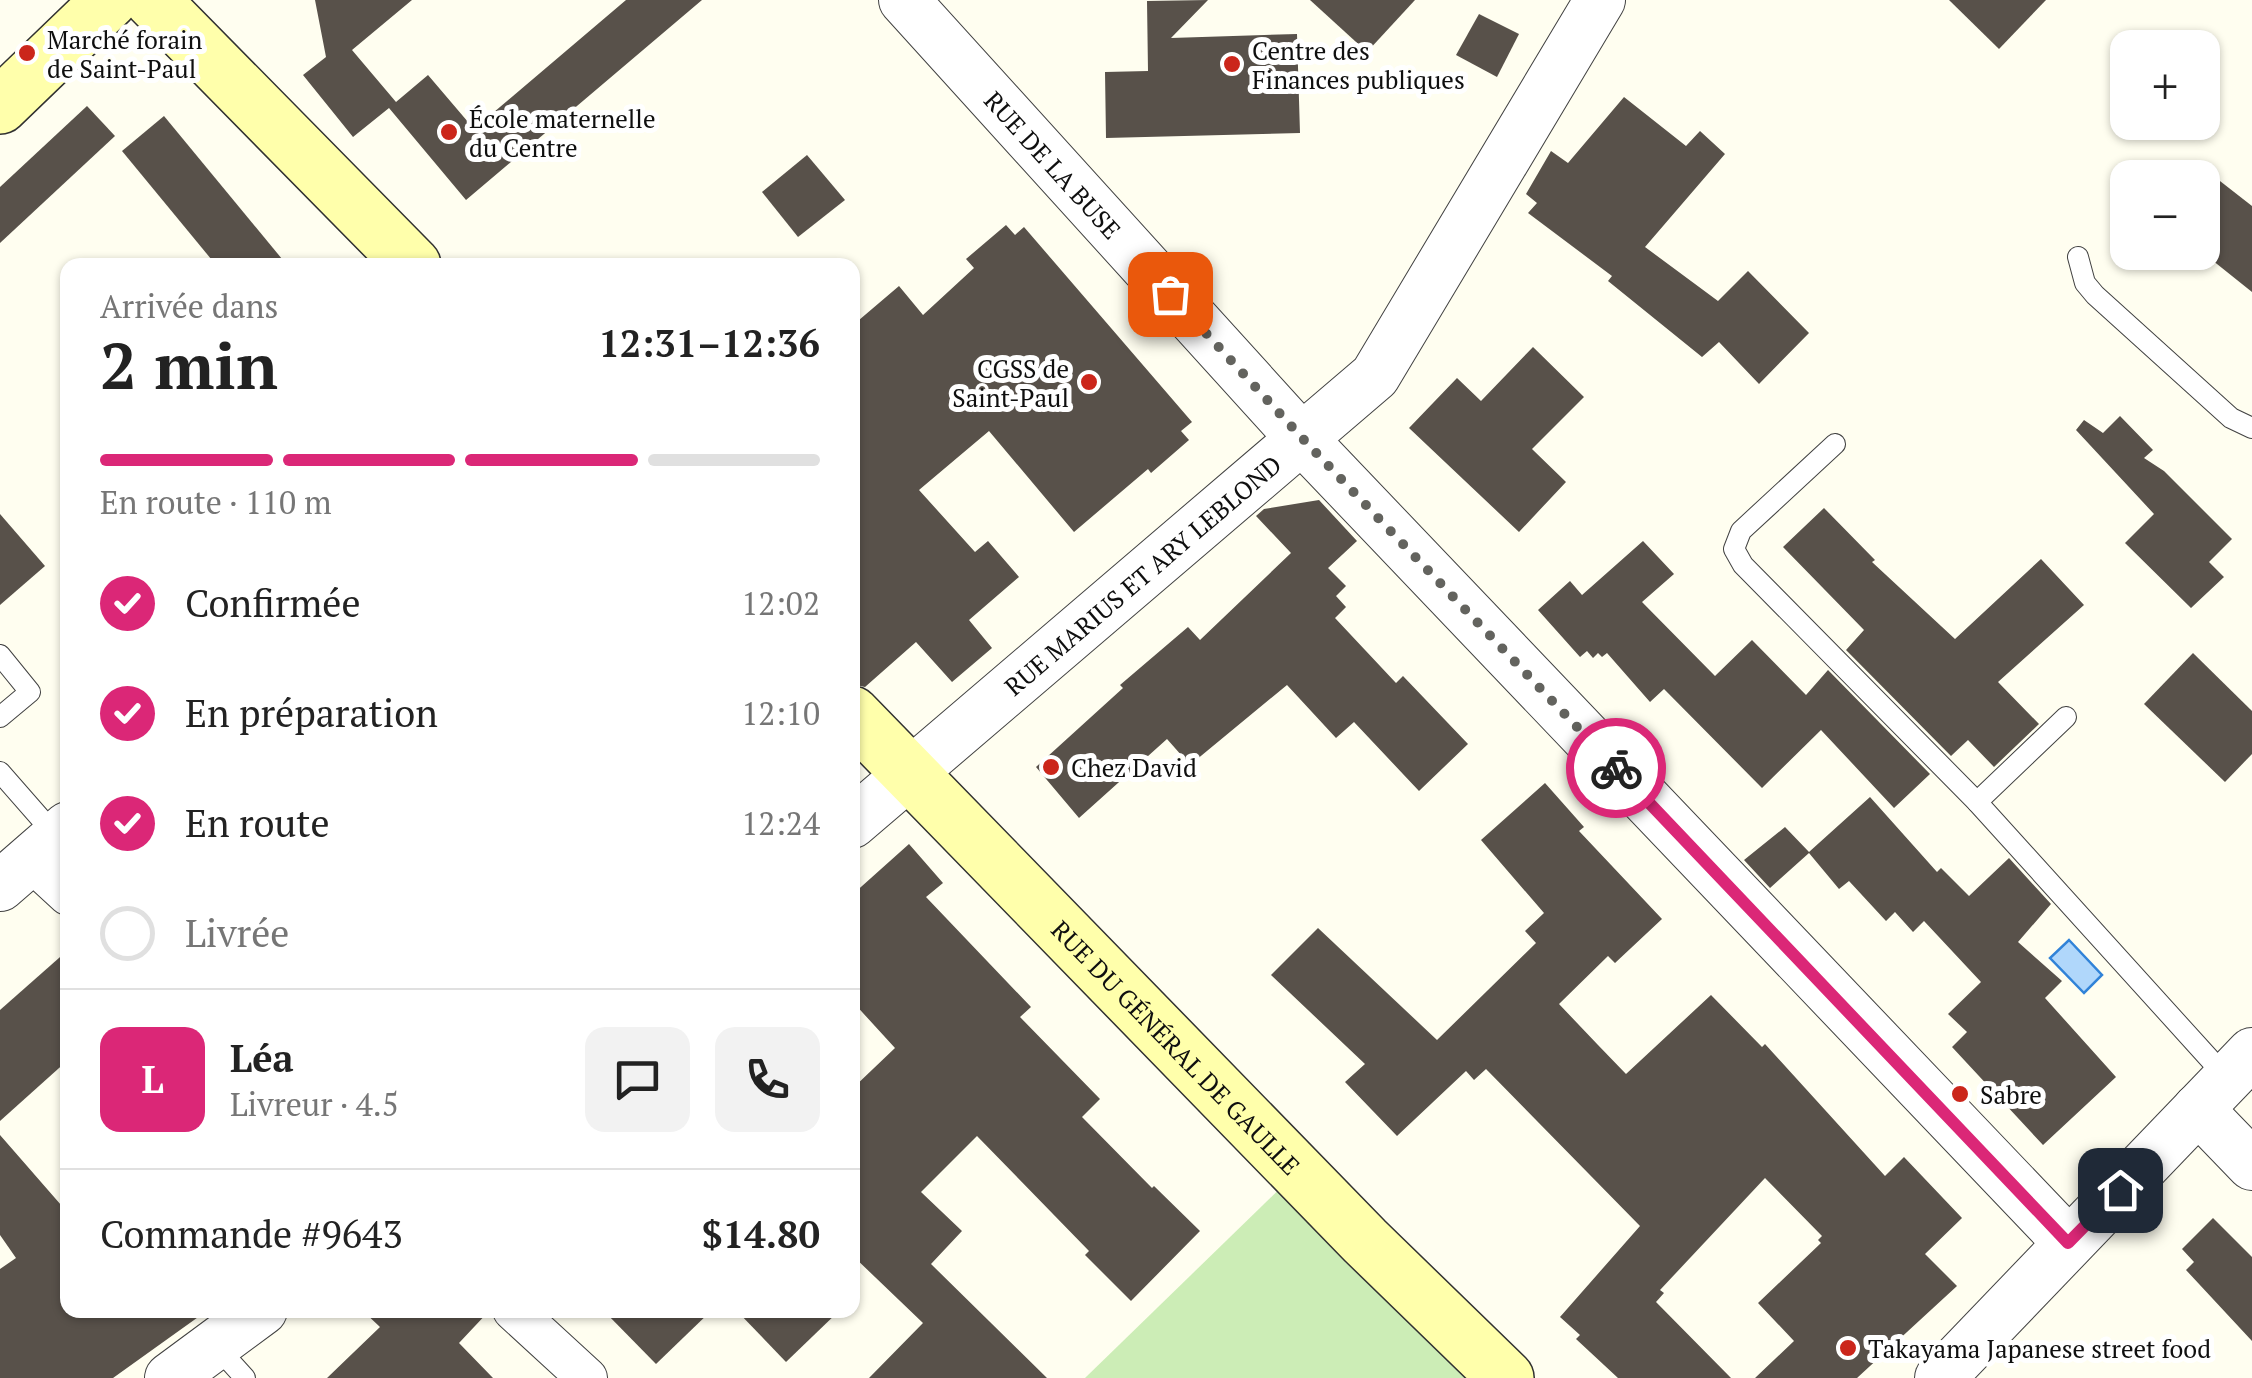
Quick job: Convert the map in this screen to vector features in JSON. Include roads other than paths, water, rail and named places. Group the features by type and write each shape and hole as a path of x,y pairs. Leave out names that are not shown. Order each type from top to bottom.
{"main road":[{"path":"0,106 110,0"},
{"path":"152,0 407,258"},
{"name":"RUE DU GÉNÉRAL DE GAULLE","path":"860,722 1365,1241 1506,1378"}],"street":[{"name":"RUE DE LA BUSE","path":"904,0 1304,440 2068,1243"},
{"name":"RUE MARIUS ET ARY LEBLOND","path":"860,815 1375,376 1600,0"},
{"path":"38,852 60,884"},
{"path":"1940,1378 2226,1080 2252,1166"},
{"path":"170,1378 231,1362 257,1318"},
{"path":"522,1318 587,1378"}],"lane":[{"path":"2078,257 2086,282 2095,294 2231,418 2252,428"},
{"path":"1834,444 1741,531 1734,549 1742,565 1977,802 2226,1080"},
{"path":"0,654 30,692 0,717"},
{"path":"1977,802 2066,717"},
{"path":"0,772 38,852"}],"water":[{"path":"2069,940 2102,975 2084,993 2050,958"}],"place":[{"name":"Marché forain de Saint-Paul","path":"27,53"},
{"name":"Centre des Finances publiques","path":"1232,64"},
{"name":"École maternelle du Centre","path":"449,132"},
{"name":"CGSS de Saint-Paul","path":"1089,382"},
{"name":"Chez David","path":"1051,767"},
{"name":"Sabre","path":"1960,1094"},
{"name":"Takayama Japanese street food","path":"1848,1348"}]}
